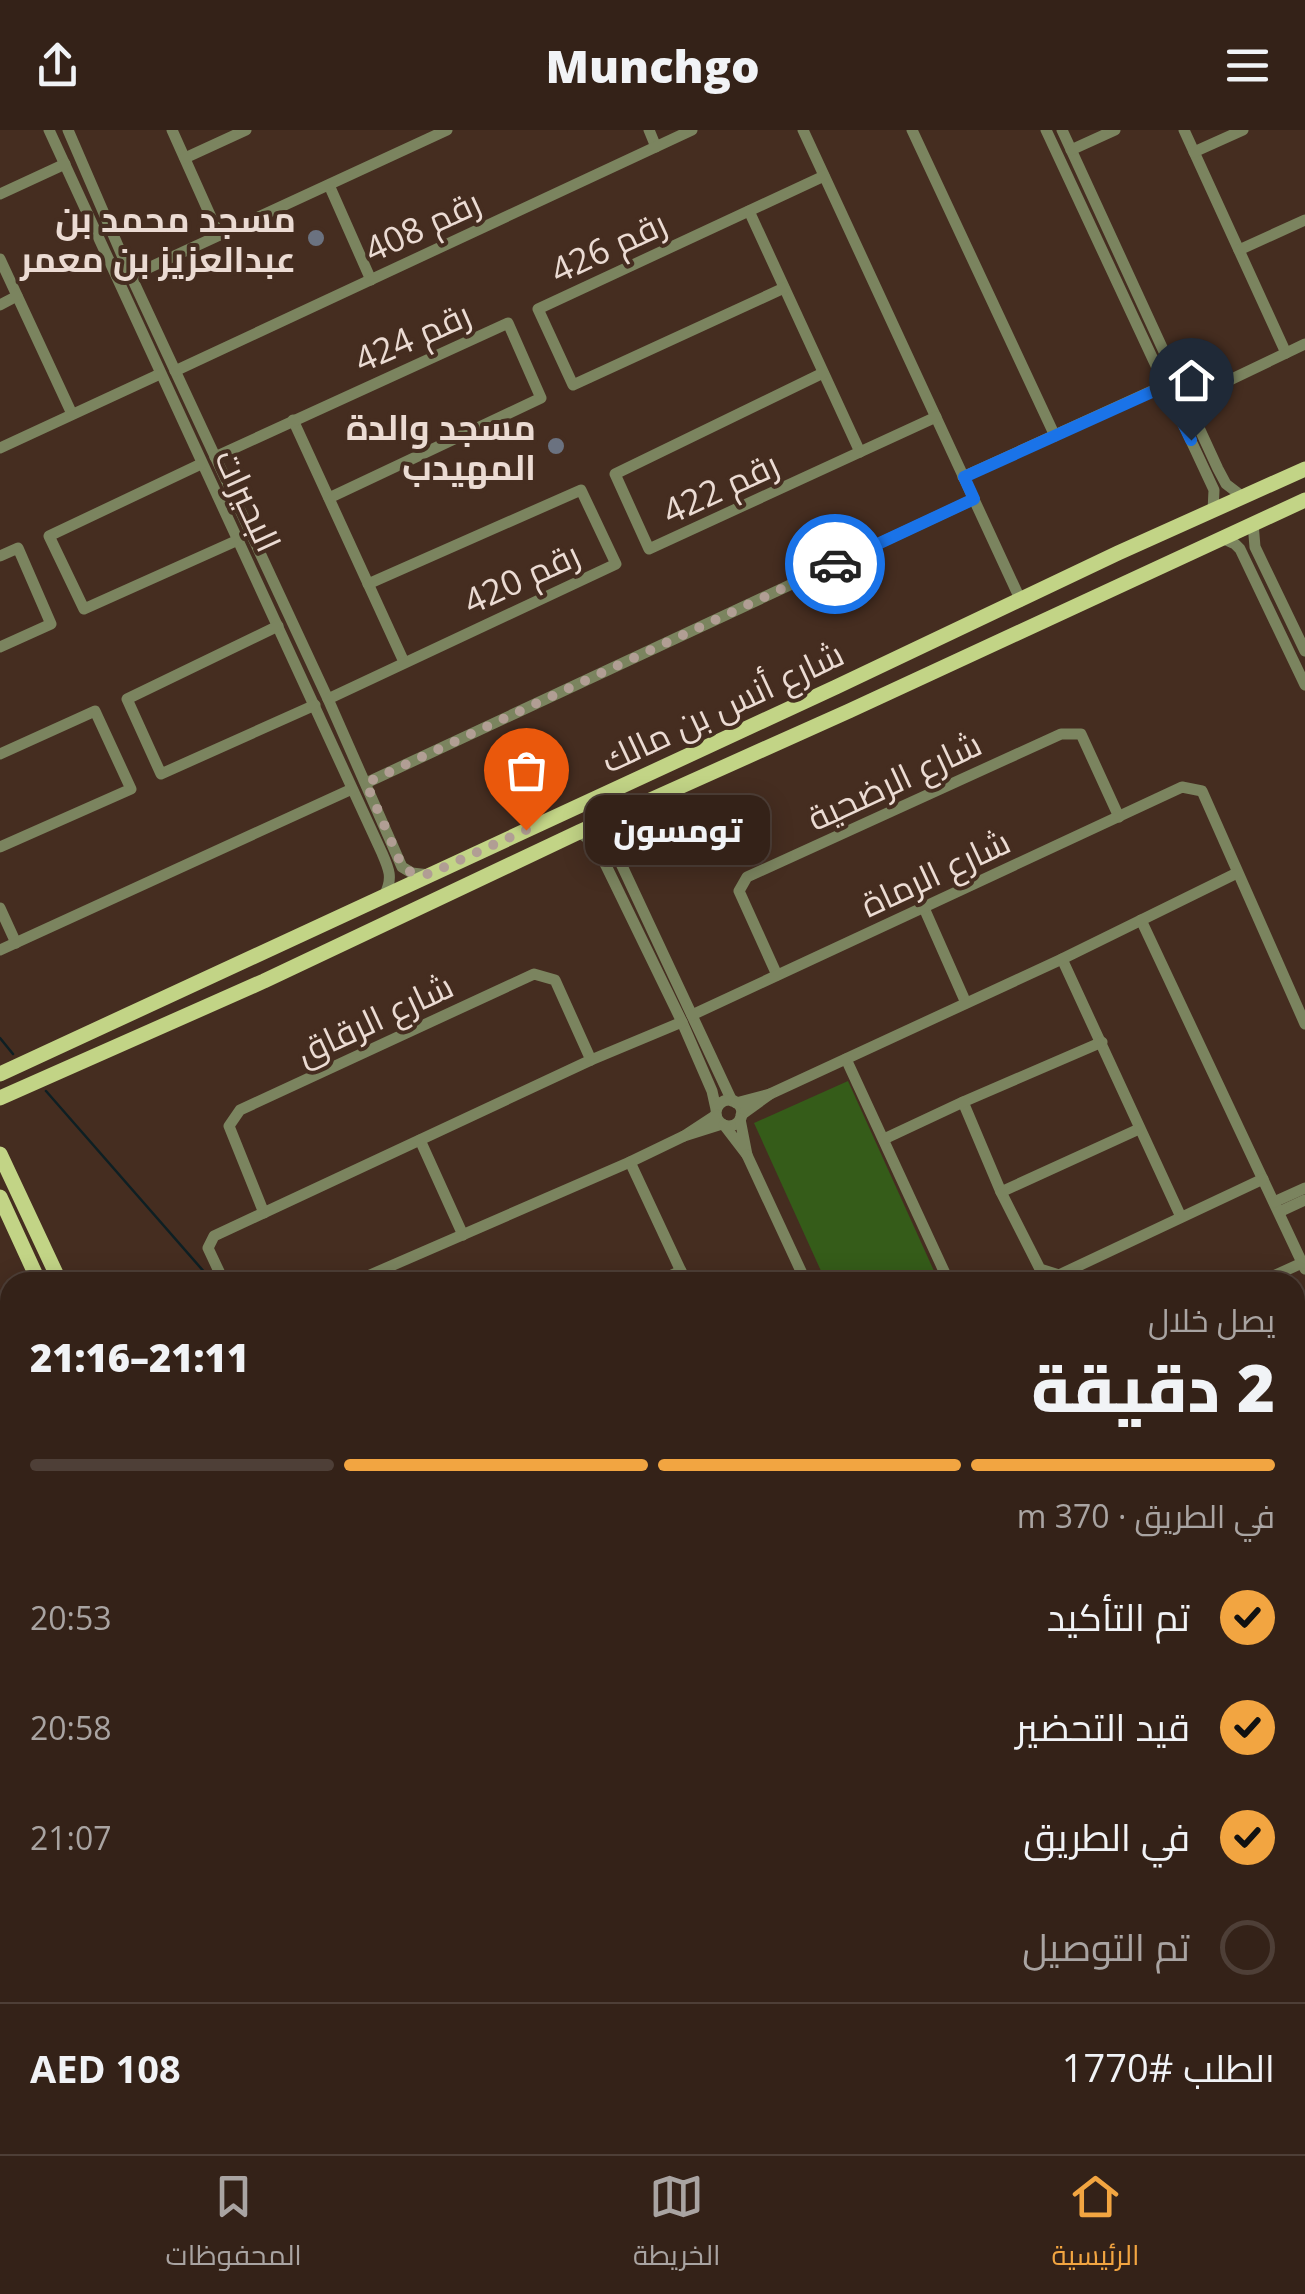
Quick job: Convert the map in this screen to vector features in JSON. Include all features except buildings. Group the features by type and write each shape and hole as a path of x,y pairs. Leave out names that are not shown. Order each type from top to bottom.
{"main road":[{"name":"شارع أنس بن مالك","path":"0,1073 1305,469"},
{"name":"شارع أنس بن مالك","path":"2,1099 1305,500"},
{"path":"836,686 834,701 849,711"},
{"path":"770,716 785,724 782,741"},
{"path":"0,1154 55,1272"},
{"path":"0,1196 34,1272"}],"street":[{"name":"البحيرات","path":"49,130 352,789 388,851 412,873 429,874"},
{"name":"البحيرات","path":"68,130 366,783 388,851 390,883 385,894"},
{"path":"172,130 220,236"},
{"path":"186,158 246,130"},
{"path":"412,130 418,144"},
{"path":"117,279 220,236 448,130"},
{"path":"649,130 656,147"},
{"name":"رقم 408","path":"176,371 692,130"},
{"path":"802,130 1021,601"},
{"path":"912,130 1055,436"},
{"path":"1046,130 1165,386 1209,465 1244,496"},
{"path":"1062,130 1188,400 1209,465 1214,490 1212,511"},
{"path":"1072,150 1115,130"},
{"path":"1184,130 1286,353"},
{"path":"1194,152 1243,130"},
{"path":"0,194 66,164"},
{"name":"رقم 426","path":"784,288 573,384 538,310 824,176"},
{"path":"328,185 371,280"},
{"path":"748,211 860,452"},
{"path":"1239,250 1305,220"},
{"path":"0,259 72,414"},
{"path":"0,304 18,296"},
{"name":"رقم 424","path":"216,457 508,323 541,398 329,498"},
{"path":"1188,400 1305,344"},
{"path":"1154,362 1167,356"},
{"name":"رقم 422","path":"824,373 614,474 650,549 936,417"},
{"path":"0,448 160,374"},
{"path":"964,477 1165,386"},
{"path":"293,420 404,662"},
{"path":"201,464 49,536 77,594 84,608 238,540"},
{"name":"رقم 420","path":"328,699 616,564 581,490 368,584"},
{"path":"366,783 974,499"},
{"path":"1253,523 1255,563 1305,685"},
{"path":"1222,538 1238,546 1255,563 1305,651"},
{"path":"0,556 18,548 51,624 0,648"},
{"path":"278,626 127,699 140,729 161,774 314,704"},
{"path":"0,754 95,711 131,789 0,847"},
{"name":"شارع الرضحية","path":"777,975 739,891 748,877 1061,734 1081,734 1118,818"},
{"name":"شارع الرماة","path":"219,1272 208,1248 214,1236 1182,787 1202,791 1237,873"},
{"path":"0,950 352,789"},
{"path":"612,818 609,838 687,1018 720,1118 747,1155 801,1272"},
{"path":"579,832 596,845 737,1110 747,1155"},
{"path":"720,1118 732,1126 737,1110 1237,873 1305,1024"},
{"path":"0,908 16,942"},
{"path":"924,908 966,1004"},
{"path":"1141,920 1304,1266"},
{"path":"1062,958 1181,1217"},
{"name":"شارع الرقاق","path":"264,1213 229,1126 240,1110 534,974 556,980 591,1060"},
{"path":"884,1139 1102,1042"},
{"path":"846,1059 944,1272"},
{"path":"720,1118 724,1101 737,1110"},
{"path":"963,1102 1001,1192 1044,1272"},
{"path":"380,1272 720,1118"},
{"path":"1001,1192 1139,1129"},
{"path":"420,1140 463,1235"},
{"path":"630,1162 682,1272"},
{"path":"1074,1272 1263,1179"},
{"path":"1277,1207 1305,1188"},
{"path":"1277,1207 1305,1200"}],"green space":[{"path":"848,1081 934,1272 821,1272 754,1123"}],"waterway":[{"path":"0,1038 13,1054"},
{"path":"46,1091 204,1272"}],"way so far":[{"path":"526,830 429,874 412,873 402,866 366,783 835,564"}],"place":[{"name":"مسجد محمد بن عبدالعزيز بن معمر","path":"316,238"},
{"name":"مسجد والدة المهيدب","path":"556,446"},
{"name":"تومسون","path":"526,830"}],"route":[{"path":"835,564 974,499 964,477 1165,386 1191,440"}]}
